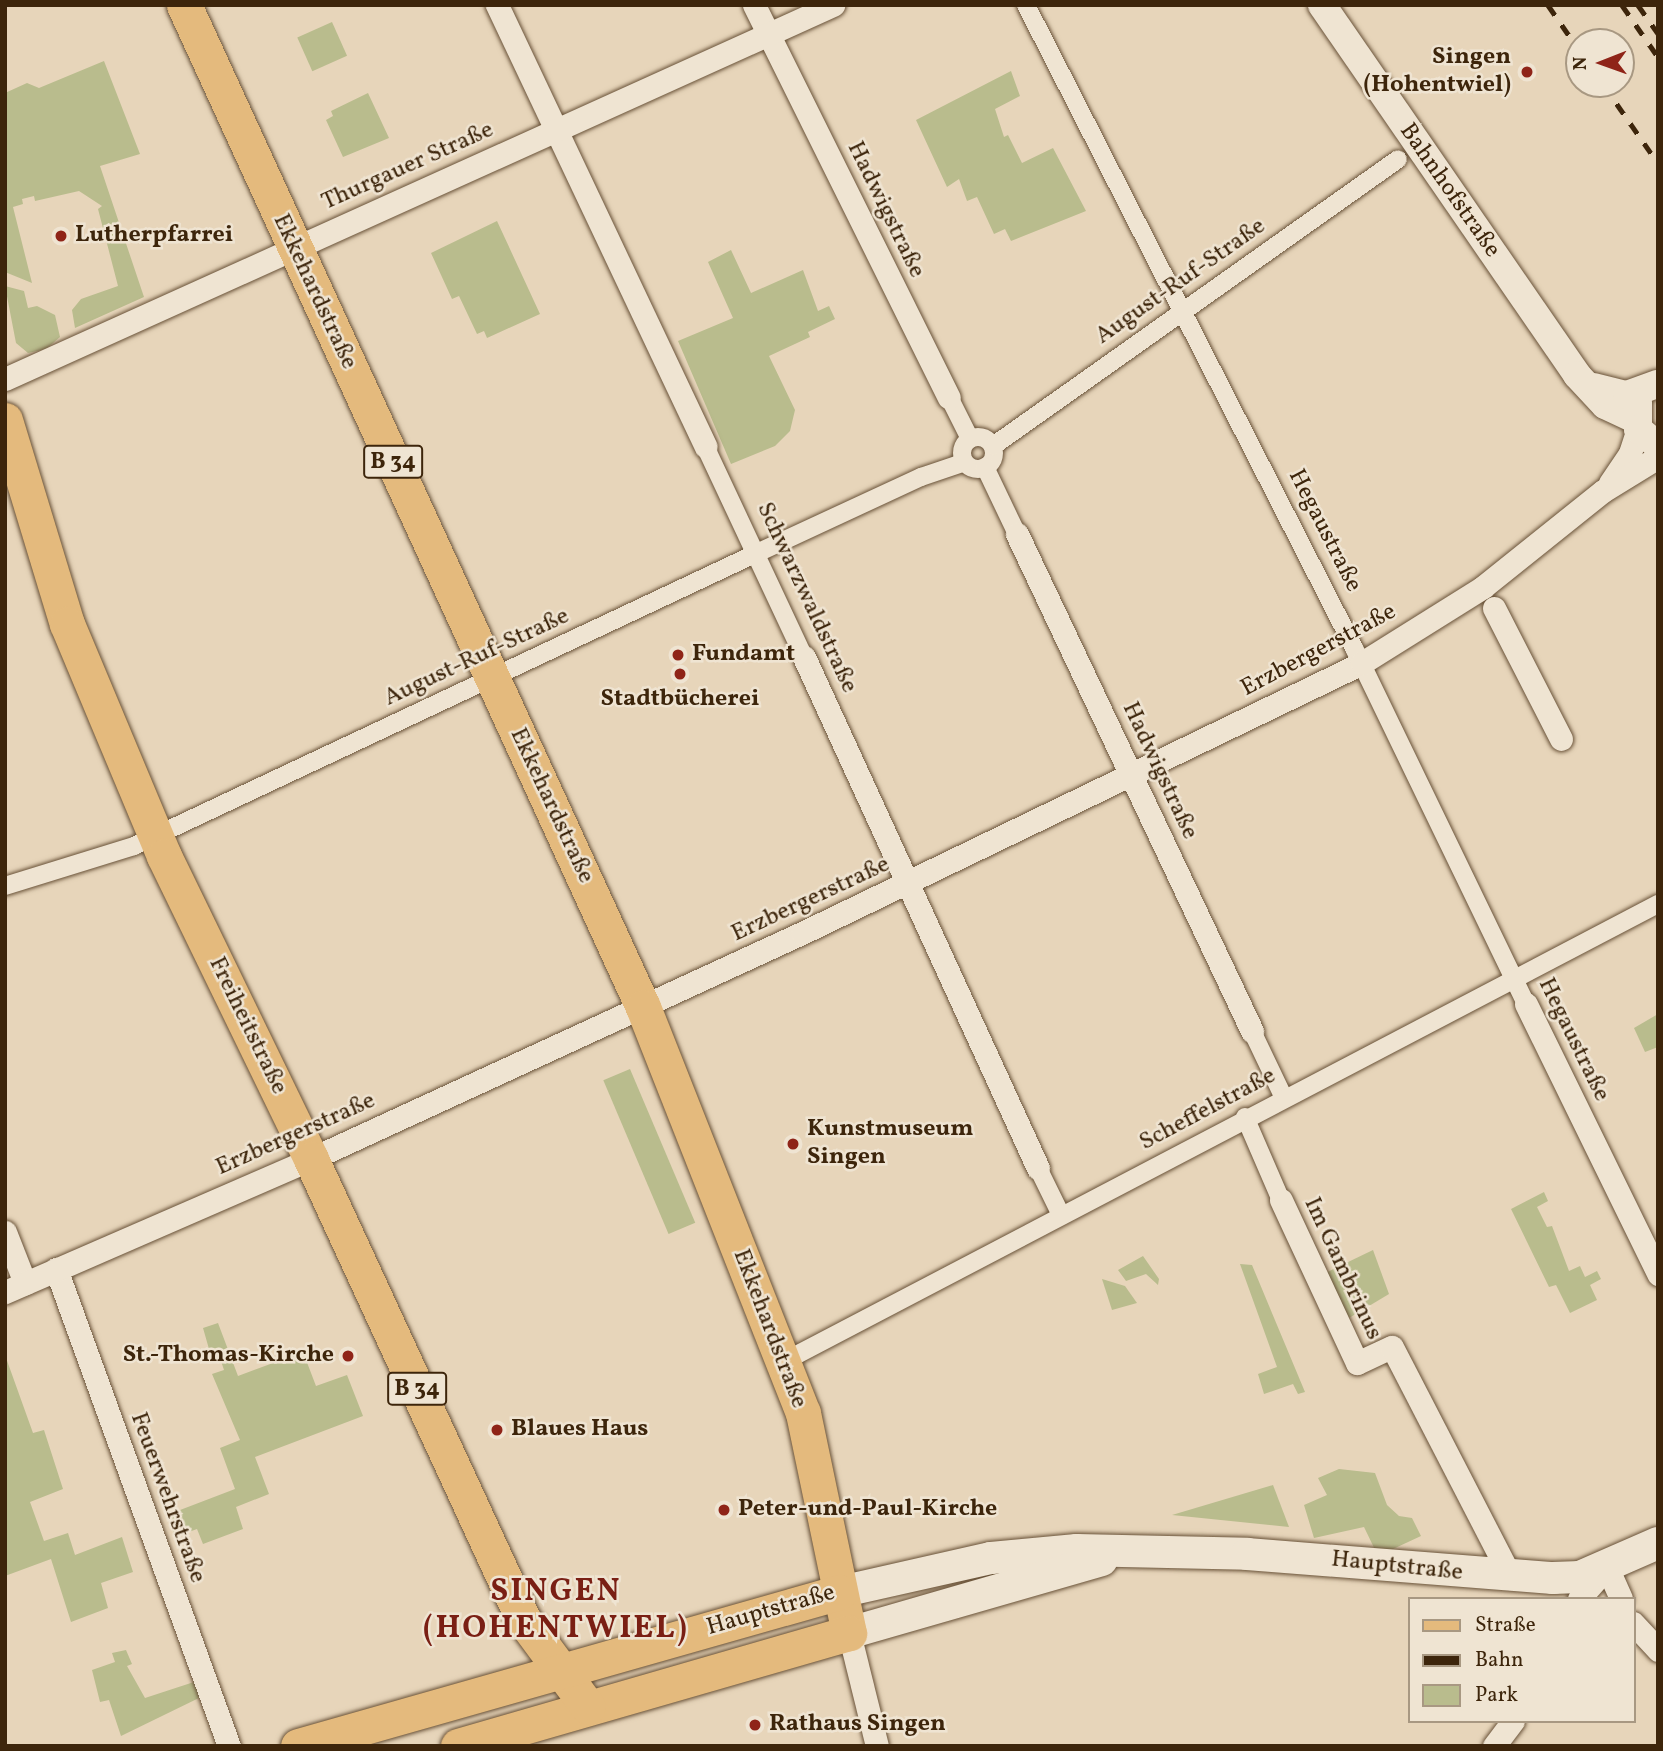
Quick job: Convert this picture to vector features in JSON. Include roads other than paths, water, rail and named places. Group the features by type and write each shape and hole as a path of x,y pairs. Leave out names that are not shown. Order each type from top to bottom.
{"main road":[{"name":"Ekkehardstraße","path":"184,5 292,246 643,1007 783,1362 819,1473 849,1633"},
{"name":"Freiheitstraße","path":"5,420 67,624 155,836 311,1159 523,1619 558,1671 588,1707"},
{"name":"Hauptstraße","path":"298,1746 494,1687 840,1592 1003,1556 1040,1551 1130,1552 1158,1549 1304,1558 1511,1578 1580,1577 1658,1543"},
{"name":"Hauptstraße","path":"458,1746 1130,1552"},
{"path":"494,1687 514,1656 523,1619"}],"street":[{"name":"Schwarzwaldstraße","path":"497,5 757,553 1061,1215"},
{"name":"Hadwigstraße","path":"754,5 970,439"},
{"name":"Thurgauer Straße","path":"5,379 292,246 556,131 833,5"},
{"name":"Hegaustraße","path":"1026,5 1180,312 1362,663 1658,1274"},
{"name":"Bahnhofstraße","path":"1322,5 1577,375 1605,405 1643,431 1651,387 1627,395 1600,391 1577,375"},
{"name":"August-Ruf-Straße","path":"993,446 1398,159"},
{"name":"Erzbergerstraße","path":"1604,491 1643,431"},
{"path":"965,463 962,452 970,439 983,437 993,446 993,458 985,467"},
{"name":"Erzbergerstraße","path":"15,1288 311,1159 643,1007 910,883 1362,663 1483,587 1604,491 1658,457"},
{"name":"August-Ruf-Straße","path":"5,886 155,836 921,477 965,463 975,468 985,467"},
{"name":"Hadwigstraße","path":"985,467 1284,1098"},
{"path":"1494,608 1561,739"},
{"name":"Scheffelstraße","path":"783,1362 1245,1117 1658,904"},
{"name":"Im Gambrinus","path":"1245,1117 1357,1363 1392,1347 1511,1578"},
{"path":"5,1232 15,1288"},
{"name":"Feuerwehrstraße","path":"56,1269 229,1746"},
{"path":"1581,1597 1606,1567 1620,1597"},
{"path":"1635,1625 1658,1650"},
{"path":"849,1633 877,1746"},
{"path":"1494,1746 1511,1723"}],"railway":[{"path":"1548,5 1565,30"},
{"path":"1622,5 1658,57"},
{"path":"1638,5 1658,34"},
{"path":"1613,98 1658,163"}],"place":[{"name":"Singen (Hohentwiel)","path":"1527,72"},
{"name":"Lutherpfarrei","path":"61,236"},
{"name":"Fundamt","path":"678,655"},
{"name":"Stadtbücherei","path":"680,674"},
{"name":"Kunstmuseum Singen","path":"793,1144"},
{"name":"St.-Thomas-Kirche","path":"348,1356"},
{"name":"Blaues Haus","path":"497,1430"},
{"name":"Peter-und-Paul-Kirche","path":"724,1510"},
{"name":"Rathaus Singen","path":"755,1725"}],"district":[{"name":"SINGEN (HOHENTWIEL)","path":"556,1612"}]}
